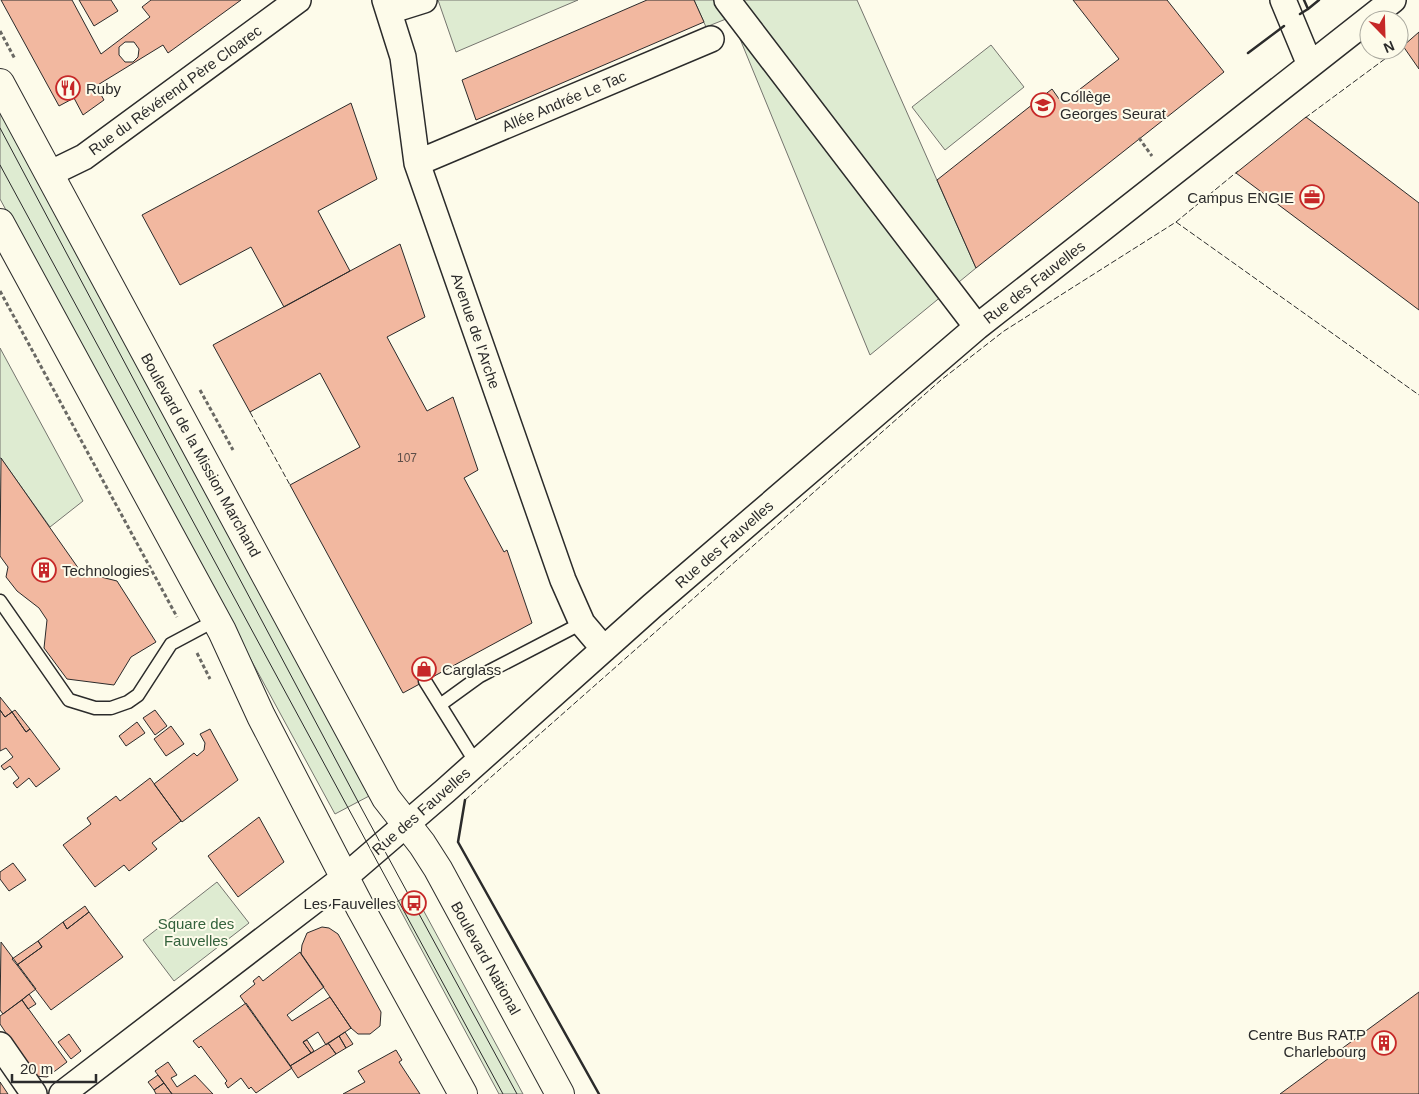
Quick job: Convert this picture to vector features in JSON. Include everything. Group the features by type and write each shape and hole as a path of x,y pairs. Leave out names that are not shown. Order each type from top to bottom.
{"main road":[{"name":"Boulevard de la Mission Marchand","path":"0,83 386,798 406,825"},
{"path":"0,223 216,620 257,708 345,877 463,1094"},
{"name":"Boulevard National","path":"406,825 422,844 438,869 560,1094"}],"street":[{"name":"Rue du Révérend Père Cloarec","path":"49,174 84,157 298,0"},
{"path":"387,5 424,0"},
{"path":"727,0 977,327"},
{"path":"1283,0 1310,65"},
{"name":"Rue des Fauvelles","path":"62,1094 345,877 604,649 977,327 1393,0"},
{"name":"Avenue de l'Arche","path":"387,5 402,57 417,163 563,580 582,623 604,649"},
{"name":"Allée Andrée Le Tac","path":"417,163 711,39"},
{"path":"0,1045 34,1094"}],"lane":[{"path":"0,601 68,700 95,708 111,708 128,702 138,695 171,644 216,620"},
{"path":"440,705 480,676 582,623"},
{"path":"425,681 476,763"}],"path":[{"path":"0,291 211,680"}],"green space":[{"path":"438,0 578,0 456,52"},
{"path":"694,0 857,0 976,268 870,355 731,17 706,27"},
{"path":"991,45 1024,87 945,150 912,107"},
{"path":"0,109 371,795 335,814 0,199"},
{"path":"0,348 83,501 50,527 0,457"},
{"name":"Square des Fauvelles","path":"217,882 249,923 174,981 143,940"},
{"path":"414,893 523,1094 499,1094 396,902"}],"building":[{"path":"1,0 72,0 101,54 150,17 142,7 151,0 241,0 168,53 163,45 96,86 104,100 83,115 74,98 59,106","holes":["125,42 134,42 139,49 138,57 133,62 125,62 119,55 119,47"]},
{"path":"79,0 111,0 118,11 94,26"},
{"path":"647,0 694,0 704,22 476,120 462,80"},
{"path":"1073,0 1167,0 1224,72 976,268 937,180 1052,89 1062,103 1119,59"},
{"path":"1419,32 1419,69 1409,55 1409,41"},
{"path":"351,103 377,179 318,211 350,271 284,307 251,247 180,285 142,215"},
{"path":"1306,117 1419,203 1419,310 1236,173"},
{"name":"Carglass","path":"400,244 425,317 387,337 427,411 453,397 478,470 464,478 504,552 507,550 532,623 403,693 290,485 360,447 320,373 250,412 213,345"},
{"name":"Technologies","path":"1,458 81,572 117,581 156,642 131,657 114,685 67,679 44,648 47,620 39,608 17,591 6,577 8,567 0,556"},
{"path":"0,697 12,712 5,717 0,710"},
{"path":"0,710 5,717 12,712 26,732 30,729 60,769 36,787 29,778 17,788 13,783 19,778 10,766 4,770 1,766 13,757 6,748 0,751"},
{"path":"15,710 30,729 26,732 12,712"},
{"path":"155,710 167,726 155,735 143,718"},
{"path":"137,722 145,733 126,746 119,736"},
{"path":"171,726 184,744 166,756 154,739"},
{"path":"210,729 238,780 182,822 154,784 194,753 197,756 204,750 205,743 200,734"},
{"path":"150,778 181,821 152,843 157,849 129,871 124,865 95,887 63,845 91,824 87,818 116,796 120,801"},
{"path":"259,817 284,862 238,897 208,856"},
{"path":"13,863 26,880 9,891 0,879 0,872"},
{"path":"85,906 89,912 67,929 63,922"},
{"path":"89,912 123,957 51,1010 17,965 42,947 38,941 63,922 67,929"},
{"path":"322,927 329,928 338,934 381,1012 380,1026 370,1034 358,1034 351,1028 301,954 302,945 307,933"},
{"path":"38,941 42,947 17,965 12,959"},
{"path":"1,942 36,989 3,1014 0,1010"},
{"path":"300,952 324,987 287,1015 292,1021 330,997 351,1028 326,1045 318,1032 303,1042 311,1053 290,1066 240,996 255,984 253,981 259,976 263,981"},
{"name":"Centre Bus RATP Charlebourg","path":"1419,992 1419,1094 1280,1094"},
{"path":"29,994 36,1004 28,1009 22,1000"},
{"path":"22,1000 67,1062 47,1077 35,1076 0,1024 0,1016"},
{"path":"246,1003 292,1068 256,1093 251,1087 249,1089 241,1078 228,1088 225,1083 227,1081 201,1046 199,1048 193,1041"},
{"path":"345,1032 353,1044 346,1048 339,1036"},
{"path":"69,1034 81,1051 71,1059 58,1042"},
{"path":"339,1036 346,1048 336,1054 328,1043"},
{"path":"307,1040 314,1051 311,1053 303,1042"},
{"path":"328,1043 336,1054 298,1078 290,1066"},
{"path":"396,1050 402,1060 399,1062 420,1094 343,1094 365,1082 358,1071"},
{"path":"168,1062 177,1075 171,1078 177,1087 195,1075 213,1094 172,1094 155,1071"},
{"path":"158,1075 164,1083 154,1090 148,1082"},
{"path":"0,1082 8,1094 0,1094"},
{"path":"164,1083 172,1094 156,1094 154,1090"}],"tram line":[{"path":"0,128 363,811 517,1094"},
{"path":"0,165 503,1094"}],"fence":[{"path":"1305,118 1383,60"},
{"path":"465,800 941,380 1004,331 1176,222 1238,171"},
{"path":"1176,222 1419,395"},
{"path":"250,412 290,485"}],"wall":[{"path":"1304,0 1308,9 1319,0"},
{"path":"1300,14 1308,9"},
{"path":"1248,53 1284,26"},
{"path":"465,800 458,842 599,1094"}],"place":[{"name":"Ruby","path":"68,88"},
{"name":"Collège Georges Seurat","path":"1043,105"},
{"name":"Campus ENGIE","path":"1312,197"},
{"name":"Technologies","path":"44,570"},
{"name":"Carglass","path":"424,669"},
{"name":"Les Fauvelles","path":"414,903"},
{"name":"Centre Bus RATP Charlebourg","path":"1384,1043"}]}
